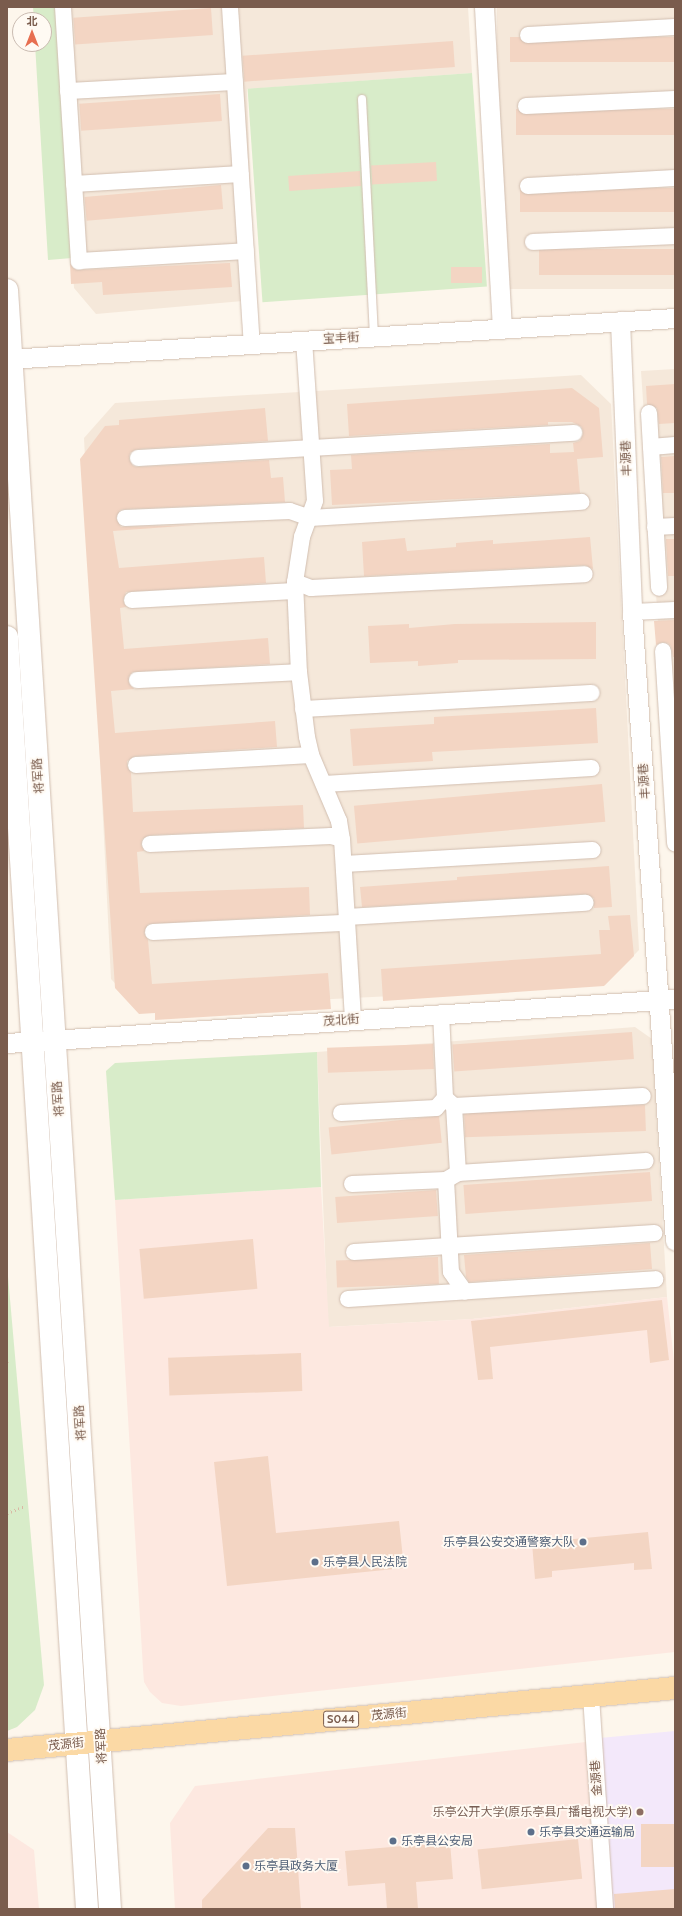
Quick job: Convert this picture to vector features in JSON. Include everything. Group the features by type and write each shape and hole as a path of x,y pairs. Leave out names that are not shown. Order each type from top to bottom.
{"main road":[{"name":"将军路","path":"7,290 9,358 101,1741 110,1909"},
{"name":"将军路","path":"7,637 87,1909"},
{"name":"茂源街","path":"7,1750 675,1688"}],"street":[{"path":"64,7 78,260 246,251"},
{"path":"230,7 252,343"},
{"path":"484,7 502,328"},
{"path":"528,35 675,27"},
{"path":"68,91 235,82"},
{"path":"526,106 675,99"},
{"path":"74,184 241,174"},
{"path":"528,186 675,178"},
{"path":"533,242 675,236"},
{"name":"宝丰街","path":"9,358 675,318"},
{"name":"丰源巷","path":"620,321 632,612 668,999 675,1242"},
{"path":"304,340 313,448 315,501 299,551 295,586 299,672 303,709 311,755 324,784 342,839 353,1019"},
{"path":"649,413 660,588"},
{"path":"138,458 574,434"},
{"path":"651,447 675,445"},
{"path":"126,518 290,510 310,518 582,502"},
{"path":"655,527 675,526"},
{"path":"132,600 295,586 311,588 585,574"},
{"path":"632,612 675,610"},
{"path":"664,651 670,691 675,844"},
{"path":"137,680 299,672"},
{"path":"303,709 592,693"},
{"path":"136,764 311,755"},
{"path":"324,784 592,768"},
{"path":"150,844 331,836 342,839"},
{"path":"344,864 593,850"},
{"path":"154,932 586,903"},
{"name":"茂北街","path":"7,1043 668,999"},
{"path":"441,1013 450,1102 452,1176 449,1246 451,1272 465,1292"},
{"path":"341,1113 436,1108 450,1102 643,1096"},
{"path":"352,1184 646,1161"},
{"path":"354,1252 654,1233"},
{"path":"348,1299 655,1279"},
{"name":"金源巷","path":"591,1696 605,1909"}],"lane":[{"path":"362,99 374,336"}],"path":[{"path":"7,1513 25,1506"}],"shaded area":[{"path":"59,7 468,7 472,73 247,89 254,300 96,314 74,288"},
{"path":"497,7 675,7 675,289 497,289"},
{"path":"675,369 675,875 641,371"},
{"path":"581,375 611,404 639,950 605,985 139,1009 111,979 84,438 115,403"},
{"path":"635,1027 652,1039 667,1297 472,1319 328,1327 317,1052"},
{"path":"321,1187 329,1327 472,1319 667,1297 675,1370 675,1652 181,1706 162,1703 150,1692 144,1682 143,1669 115,1200"},
{"name":"乐亭公开大学(原乐亭县广播电视大学)","path":"675,1731 675,1909 612,1909 600,1738"},
{"path":"586,1742 598,1909 175,1909 170,1823 195,1786"},
{"path":"7,1832 34,1850 39,1909 7,1909"}],"green space":[{"path":"33,7 59,7 72,258 48,260 35,52 52,52 52,12 33,12"},
{"path":"472,73 487,286 262,302 248,89"},
{"path":"317,1052 321,1187 115,1200 106,1071 115,1063"},
{"path":"7,1265 44,1685 35,1710 17,1727 7,1731"}],"building":[{"path":"211,8 213,35 75,45 73,18"},
{"path":"510,37 675,37 675,62 510,62"},
{"path":"453,41 455,67 244,82 243,56"},
{"path":"220,94 222,121 81,131 79,104"},
{"path":"516,109 675,109 675,135 516,135"},
{"path":"436,162 437,181 372,184 371,165"},
{"path":"360,171 361,186 289,191 288,176"},
{"path":"221,185 223,209 87,221 85,197"},
{"path":"520,188 675,188 675,212 520,212"},
{"path":"539,249 675,249 675,275 539,275"},
{"path":"70,263 74,269 80,270 230,263 232,287 103,295 102,282 71,284"},
{"path":"451,267 482,267 482,283 451,283"},
{"path":"675,384 675,423 659,424 657,408 647,404 646,386"},
{"path":"572,388 599,408 603,457 577,459 580,493 332,505 330,470 352,469 351,455 550,444 550,453 574,452 573,443 580,441 583,433 582,427 572,422 548,422 548,425 349,436 347,404"},
{"path":"265,408 268,441 137,449 130,453 129,459 133,466 139,467 269,460 271,478 283,477 285,502 125,509 120,510 116,518 121,527 195,525 113,531 119,568 264,557 266,583 126,592 123,600 126,607 120,608 124,649 268,638 270,664 132,672 128,681 134,689 111,691 115,733 275,721 277,747 135,756 127,761 127,766 131,773 133,812 303,805 304,828 150,835 142,839 141,845 144,851 137,852 140,893 309,887 310,915 148,924 144,933 148,940 152,984 328,973 331,1009 155,1020 155,1013 139,1014 115,988 80,459 105,426 119,425 119,420"},
{"path":"675,456 675,493 663,493 661,457"},
{"path":"590,537 593,569 585,565 364,576 362,542 405,538 407,551 456,547 456,543 493,540 493,544"},
{"path":"666,539 675,539 675,576 668,576"},
{"path":"675,620 675,657 673,657 671,646 668,643 662,642 656,645 654,621"},
{"path":"596,622 596,659 458,660 458,663 418,666 418,661 370,663 368,626 409,624 409,628 455,624"},
{"path":"596,708 598,743 432,752 433,761 353,766 350,729 434,724 434,717"},
{"path":"602,784 605,822 357,844 354,806"},
{"path":"609,866 612,907 594,908 594,898 585,894 362,907 360,887 457,880 457,877"},
{"path":"630,915 634,956 604,986 383,1001 381,969 601,954 599,930 610,930 608,916"},
{"path":"632,1032 634,1059 454,1071 452,1045"},
{"path":"433,1044 434,1069 328,1073 327,1048"},
{"path":"645,1105 646,1131 465,1137 464,1111"},
{"path":"439,1116 442,1143 331,1154 329,1128"},
{"path":"650,1172 652,1201 465,1214 463,1185"},
{"path":"436,1190 438,1216 337,1223 335,1197"},
{"path":"253,1239 257,1289 144,1299 139,1249"},
{"path":"650,1243 652,1269 469,1282 466,1277 464,1255"},
{"path":"438,1257 439,1284 337,1288 336,1261"},
{"path":"662,1300 669,1360 650,1363 647,1330 490,1347 493,1379 478,1380 471,1321"},
{"path":"301,1353 302,1391 169,1396 168,1358"},
{"name":"乐亭县人民法院","path":"268,1456 276,1533 399,1521 404,1568 227,1586 214,1462"},
{"name":"乐亭县公安交通警察大队","path":"648,1532 652,1569 634,1570 634,1563 552,1571 552,1577 535,1579 532,1543"},
{"path":"641,1824 675,1824 675,1867 641,1867"},
{"path":"268,1828 295,1828 301,1909 202,1909 202,1900"},
{"path":"578,1839 582,1879 482,1889 478,1850"},
{"name":"乐亭县公安局","path":"450,1842 453,1879 416,1882 418,1909 387,1909 385,1883 348,1886 345,1851"},
{"path":"675,1889 675,1909 615,1909 614,1894"}],"place":[{"name":"乐亭县公安交通警察大队","path":"583,1542"},
{"name":"乐亭县人民法院","path":"315,1562"},
{"name":"乐亭公开大学(原乐亭县广播电视大学)","path":"640,1812"},
{"name":"乐亭县交通运输局","path":"531,1832"},
{"name":"乐亭县公安局","path":"393,1841"},
{"name":"乐亭县政务大厦","path":"246,1866"}]}
